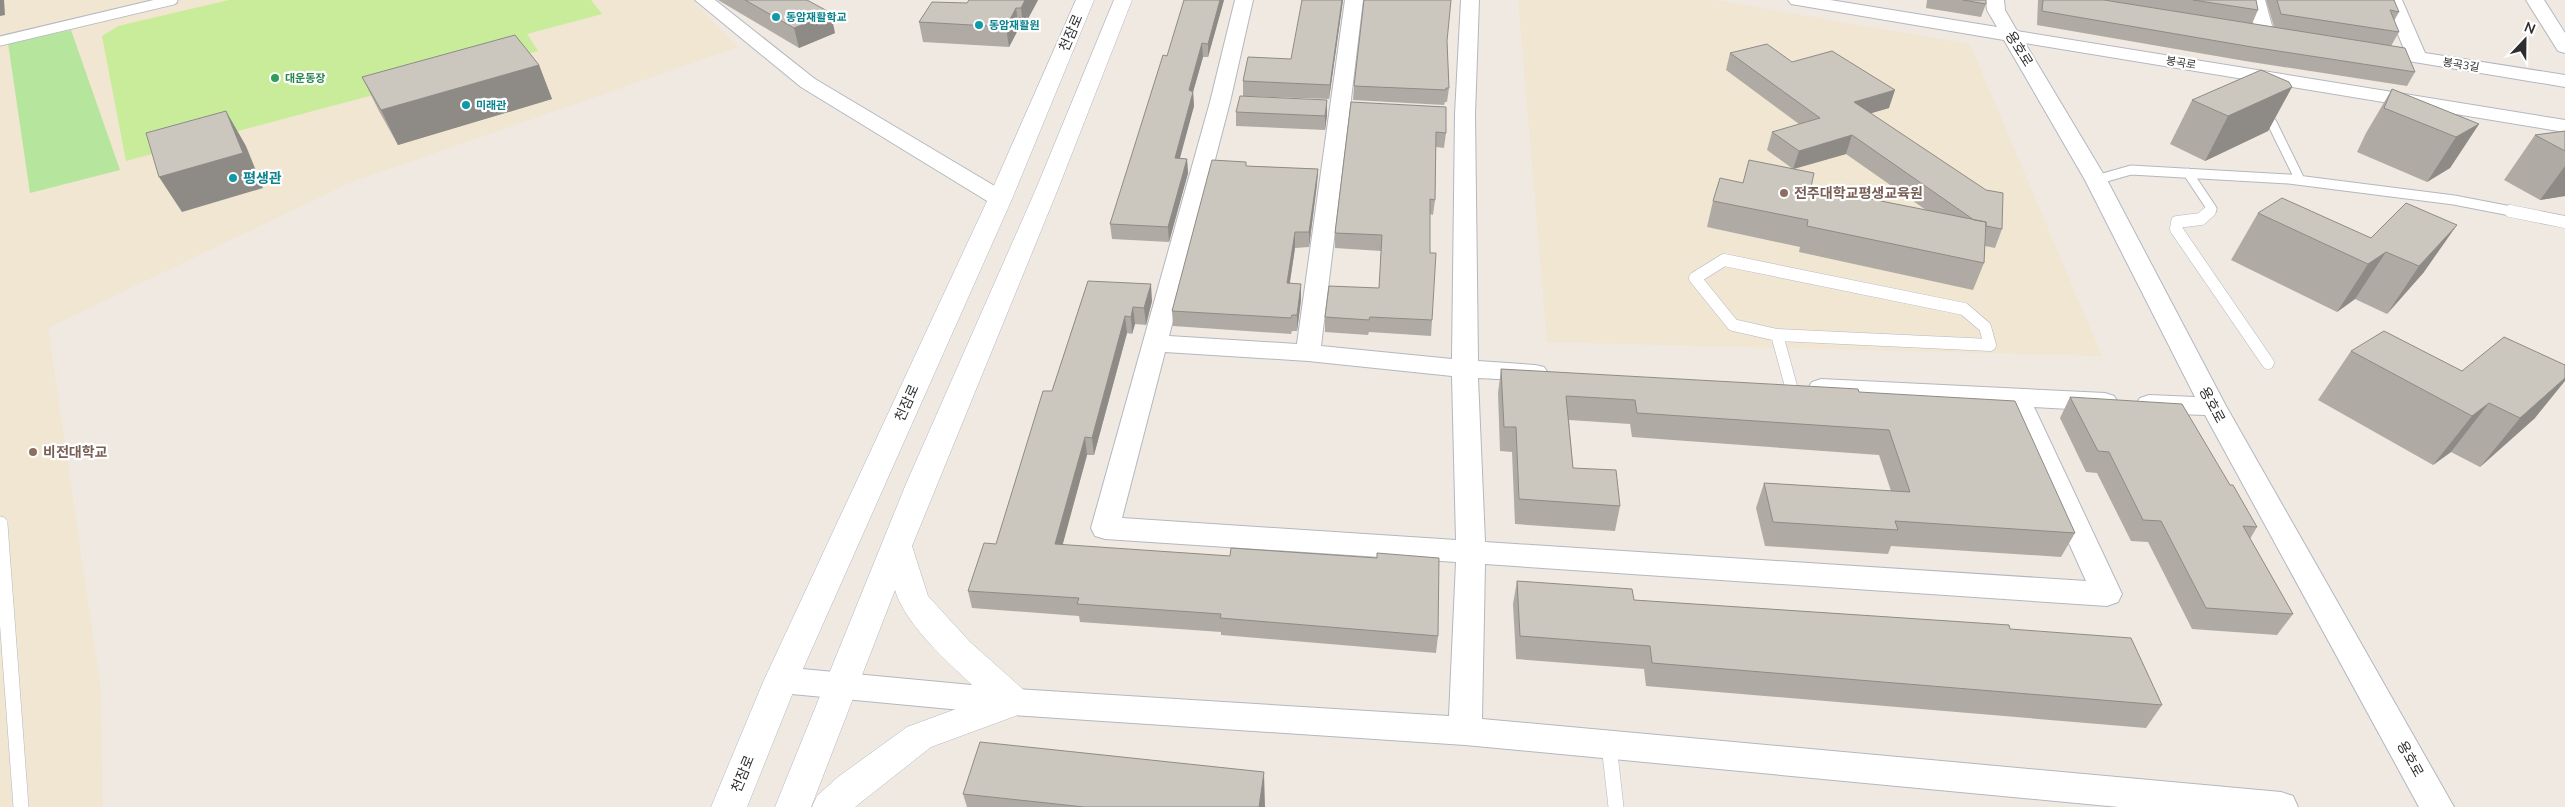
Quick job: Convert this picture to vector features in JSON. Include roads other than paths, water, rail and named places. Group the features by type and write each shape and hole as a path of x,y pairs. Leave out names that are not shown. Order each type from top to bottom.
{"street":[{"path":"704,0 808,83 1000,199"},
{"name":"천잠로","path":"729,807 781,680 1000,199 1085,0"},
{"path":"793,807 896,548 1077,116 1123,0"},
{"path":"1244,0 1230,103 1155,343 1105,528 2108,594 2017,399"},
{"path":"1308,353 1354,0"},
{"path":"1465,731 1471,552 1456,114 1470,0"},
{"name":"봉곡로","path":"1798,0 1905,9 2010,35 2565,126"},
{"name":"용호로","path":"1995,0 1996,10 2096,180 2213,406 2437,807"},
{"path":"2256,0 2265,33"},
{"path":"2392,0 2417,57"},
{"path":"2536,1 2565,46"},
{"path":"2246,30 2284,36"},
{"name":"봉곡3길","path":"2360,48 2565,81"},
{"path":"1155,343 1308,353 1465,369 1554,374"},
{"path":"1762,385 2017,399 2213,406"},
{"path":"896,548 914,602 958,651 1014,702"},
{"path":"781,680 1014,702 1465,731 2282,807"},
{"path":"830,807 851,788 919,737 1014,702"}],"lane":[{"path":"0,41 173,0"},
{"path":"2272,123 2300,180"},
{"path":"2096,180 2132,170 2300,180 2454,200 2565,222"},
{"path":"2188,173 2212,209 2201,219 2177,222 2176,229 2268,363"},
{"path":"1724,260 1964,309 1985,327 1990,345 1776,335 1733,325 1696,278 1724,260"},
{"path":"1776,335 1791,386"},
{"path":"0,524 20,807"},
{"path":"1609,745 1616,807"}],"place":[{"name":"동암재활학교","path":"776,17"},
{"name":"동암재활원","path":"979,25"},
{"name":"대운동장","path":"275,78"},
{"name":"미래관","path":"466,105"},
{"name":"평생관","path":"233,178"},
{"name":"전주대학교평생교육원","path":"1784,193"},
{"name":"비전대학교","path":"33,452"}]}
